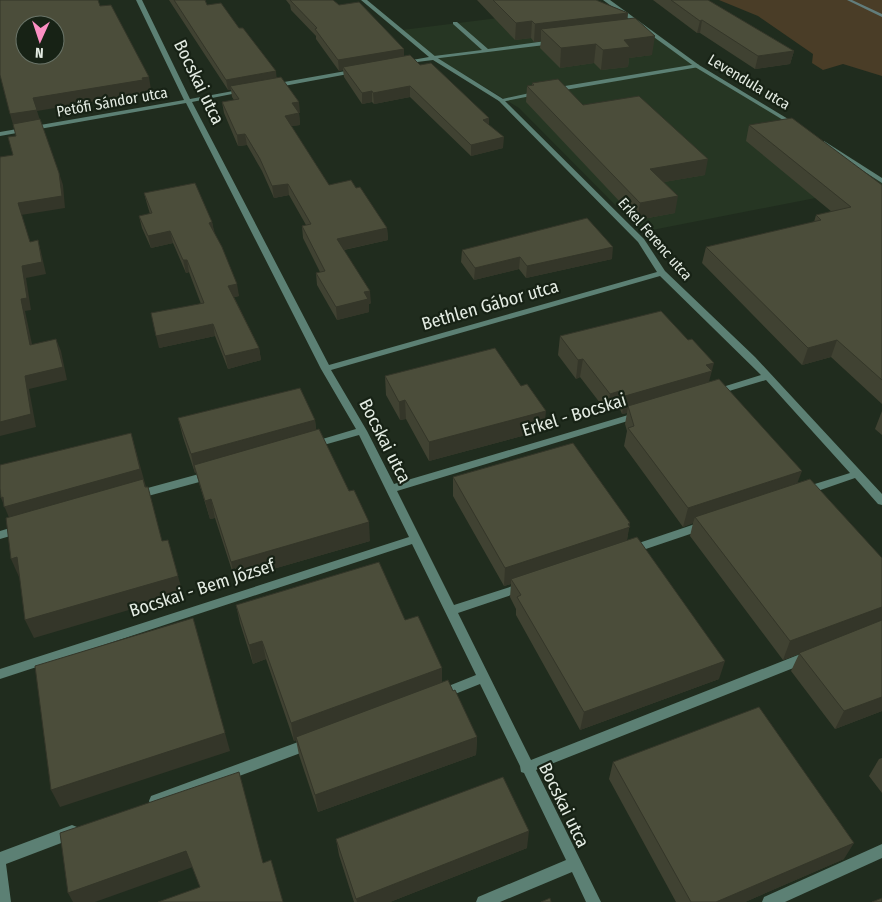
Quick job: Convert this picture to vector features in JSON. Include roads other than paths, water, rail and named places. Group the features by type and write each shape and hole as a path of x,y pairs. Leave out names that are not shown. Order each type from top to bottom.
{"street":[{"name":"Bocskai utca","path":"139,0 188,101 326,369 362,431 526,768 594,902"},
{"name":"Erkel Ferenc utca","path":"364,0 434,58 500,100 641,241 662,273 752,359 882,501"},
{"name":"Levendula utca","path":"606,0 697,66 803,130"},
{"path":"455,23 486,50"},
{"path":"639,32 649,31"},
{"path":"395,65 486,50 563,41"},
{"path":"500,100 697,66"},
{"path":"267,87 365,70"},
{"name":"Petőfi Sándor utca","path":"0,134 247,91"},
{"path":"818,139 882,180"},
{"name":"Bethlen Gábor utca","path":"326,369 662,273"},
{"path":"705,396 768,376"},
{"name":"Erkel - Bocskai","path":"390,489 648,412"},
{"path":"300,449 362,431"},
{"path":"130,498 224,470"},
{"path":"792,495 857,474"},
{"path":"616,555 718,521"},
{"path":"0,535 26,527"},
{"name":"Bocskai - Bem József","path":"0,674 415,539"},
{"path":"450,611 532,584"},
{"path":"526,768 819,653"},
{"path":"429,699 483,678"},
{"path":"145,805 319,740"},
{"path":"0,859 81,829"},
{"path":"769,902 882,851"},
{"path":"483,902 574,864"},
{"path":"0,867 4,902"}],"waterway":[{"path":"849,0 882,16"}]}
